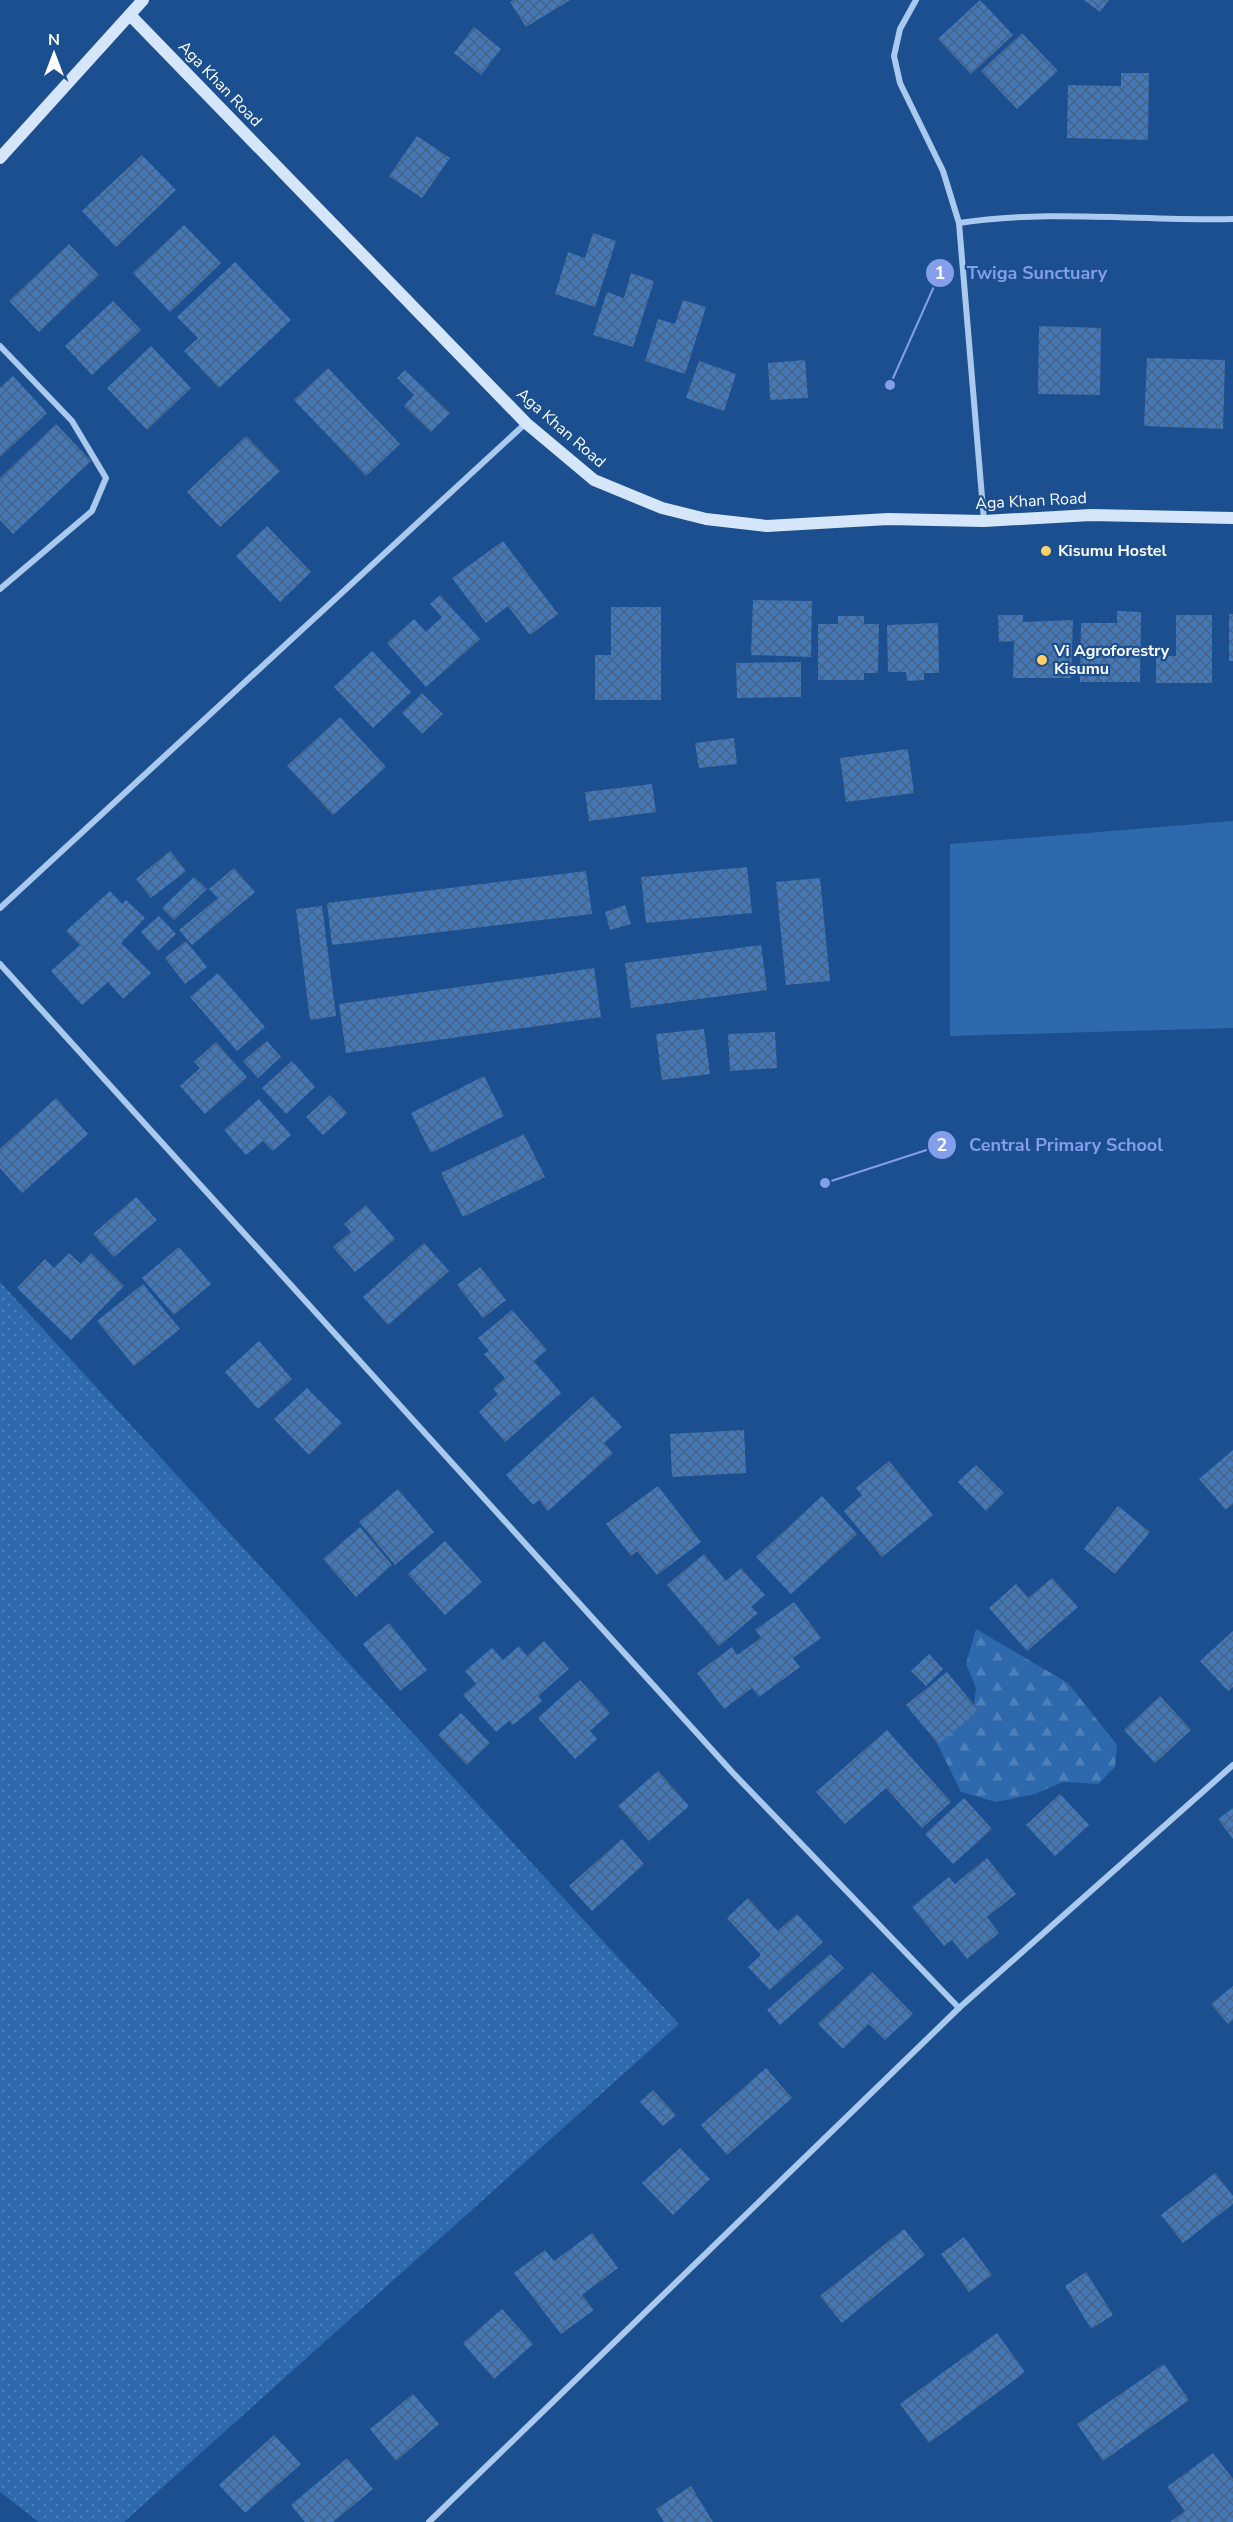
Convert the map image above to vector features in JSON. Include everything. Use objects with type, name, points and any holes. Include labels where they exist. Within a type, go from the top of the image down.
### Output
[{"type":"street","points":[[1,155],[143,0]]},
{"type":"street","points":[[916,0],[900,29],[894,56],[900,83],[943,171],[960,223],[984,521]]},
{"type":"street","name":"Aga Khan Road","points":[[130,15],[526,423],[594,480],[662,508],[706,519],[767,526],[888,519],[984,521],[1091,514],[1233,518]]},
{"type":"street","points":[[960,223],[1020,216],[1233,219]]},
{"type":"street","points":[[0,346],[72,421],[106,478],[92,511],[0,589]]},
{"type":"street","points":[[0,908],[526,423]]},
{"type":"street","points":[[0,964],[733,1773],[959,2008]]},
{"type":"street","points":[[429,2522],[959,2008],[1233,1765]]},
{"type":"green space","points":[[1233,821],[1233,1028],[950,1036],[950,844]]},
{"type":"green space","points":[[0,1282],[679,2024],[124,2522],[39,2522],[0,2492]]},
{"type":"green space","points":[[976,1629],[1068,1683],[1117,1745],[1115,1767],[1098,1784],[1063,1782],[1035,1794],[996,1802],[961,1792],[934,1737],[973,1713],[976,1688],[966,1664]]},
{"type":"building","points":[[514,0],[570,0],[526,27],[510,2]]},
{"type":"building","points":[[980,0],[1013,35],[971,74],[938,39]]},
{"type":"building","points":[[1084,0],[1109,0],[1100,12]]},
{"type":"building","points":[[474,27],[501,49],[481,75],[454,53]]},
{"type":"building","points":[[1022,33],[1058,71],[1017,109],[981,71]]},
{"type":"building","points":[[1121,73],[1149,73],[1148,140],[1067,138],[1068,85],[1121,86]]},
{"type":"building","points":[[417,136],[450,158],[422,198],[389,176]]},
{"type":"building","points":[[142,155],[176,190],[116,247],[82,211]]},
{"type":"building","points":[[184,225],[221,263],[170,312],[133,273]]},
{"type":"building","points":[[593,233],[616,241],[595,307],[555,294],[568,252],[585,258]]},
{"type":"building","points":[[69,244],[99,275],[39,332],[9,301]]},
{"type":"building","points":[[235,262],[291,320],[219,388],[184,351],[198,338],[177,317]]},
{"type":"building","points":[[631,273],[654,281],[633,347],[593,335],[607,292],[624,298]]},
{"type":"building","points":[[683,300],[706,307],[685,374],[645,361],[658,319],[675,324]]},
{"type":"building","points":[[113,301],[141,330],[92,375],[65,346]]},
{"type":"building","points":[[1039,326],[1101,328],[1100,395],[1038,394]]},
{"type":"building","points":[[151,346],[191,388],[147,430],[107,388]]},
{"type":"building","points":[[1147,358],[1225,360],[1223,429],[1144,426]]},
{"type":"building","points":[[805,360],[808,398],[770,400],[768,363]]},
{"type":"building","points":[[699,361],[736,374],[724,411],[686,398]]},
{"type":"building","points":[[328,368],[400,444],[366,476],[294,400]]},
{"type":"building","points":[[405,370],[450,413],[431,432],[404,406],[414,395],[397,378]]},
{"type":"building","points":[[13,376],[47,413],[0,457],[0,388]]},
{"type":"building","points":[[56,424],[91,461],[13,534],[0,520],[0,478]]},
{"type":"building","points":[[246,436],[280,471],[220,527],[187,492]]},
{"type":"building","points":[[267,526],[311,572],[280,602],[236,556]]},
{"type":"building","points":[[503,541],[558,614],[530,635],[508,606],[486,623],[452,578]]},
{"type":"building","points":[[440,595],[480,639],[426,687],[387,643],[414,619],[426,632],[442,617],[430,604]]},
{"type":"building","points":[[753,600],[812,601],[811,657],[751,655]]},
{"type":"building","points":[[611,607],[661,607],[661,700],[595,700],[595,655],[611,655]]},
{"type":"building","points":[[1117,611],[1141,612],[1140,682],[1080,682],[1081,623],[1117,623]]},
{"type":"building","points":[[1229,614],[1233,614],[1233,661],[1229,661]]},
{"type":"building","name":"Vi Agroforestry Kisumu","points":[[998,615],[1023,615],[1023,622],[1073,620],[1071,678],[1013,678],[1014,641],[999,642]]},
{"type":"building","points":[[1176,615],[1212,615],[1212,683],[1156,683],[1156,656],[1176,656]]},
{"type":"building","points":[[838,616],[864,616],[864,624],[879,624],[878,673],[864,673],[864,680],[818,680],[818,624],[838,624]]},
{"type":"building","points":[[938,623],[939,673],[924,673],[924,680],[907,681],[906,672],[888,672],[887,625]]},
{"type":"building","points":[[372,651],[411,692],[373,728],[334,687]]},
{"type":"building","points":[[801,662],[801,697],[737,698],[736,663]]},
{"type":"building","points":[[422,693],[443,714],[422,734],[402,713]]},
{"type":"building","points":[[340,717],[386,767],[333,815],[287,766]]},
{"type":"building","points":[[734,738],[737,764],[699,768],[695,743]]},
{"type":"building","points":[[908,749],[914,793],[846,802],[840,758]]},
{"type":"building","points":[[652,784],[656,812],[589,821],[585,792]]},
{"type":"building","points":[[170,851],[186,871],[151,898],[136,879]]},
{"type":"building","points":[[747,867],[752,913],[646,923],[641,877]]},
{"type":"building","points":[[234,868],[255,892],[192,945],[179,930],[218,898],[209,889]]},
{"type":"building","points":[[586,871],[592,914],[332,945],[327,903]]},
{"type":"building","points":[[194,877],[207,889],[174,920],[162,908]]},
{"type":"building","points":[[820,878],[830,981],[786,985],[776,882]]},
{"type":"building","points":[[110,891],[122,904],[126,900],[145,918],[121,943],[151,973],[123,999],[108,982],[82,1005],[51,971],[80,945],[66,931]]},
{"type":"building","points":[[625,905],[631,924],[610,930],[605,912]]},
{"type":"building","points":[[322,906],[336,1016],[310,1020],[296,909]]},
{"type":"building","points":[[159,916],[176,934],[158,951],[141,932]]},
{"type":"building","points":[[186,941],[207,967],[185,984],[165,958]]},
{"type":"building","points":[[761,945],[767,990],[631,1008],[625,963]]},
{"type":"building","points":[[594,968],[601,1017],[346,1053],[339,1004]]},
{"type":"building","points":[[218,973],[265,1027],[237,1051],[190,997]]},
{"type":"building","points":[[704,1029],[710,1074],[662,1080],[656,1034]]},
{"type":"building","points":[[775,1032],[777,1068],[730,1071],[728,1034]]},
{"type":"building","points":[[267,1041],[281,1057],[258,1078],[243,1061]]},
{"type":"building","points":[[216,1042],[247,1077],[205,1114],[180,1086],[200,1068],[194,1062]]},
{"type":"building","points":[[292,1061],[315,1087],[286,1114],[262,1088]]},
{"type":"building","points":[[484,1076],[504,1116],[431,1153],[411,1113]]},
{"type":"building","points":[[330,1095],[347,1113],[323,1135],[306,1117]]},
{"type":"building","points":[[56,1098],[88,1134],[22,1193],[0,1168],[0,1149]]},
{"type":"building","points":[[259,1099],[291,1135],[273,1151],[263,1141],[246,1155],[224,1130]]},
{"type":"building","points":[[524,1134],[545,1177],[463,1217],[441,1173]]},
{"type":"building","points":[[136,1197],[157,1220],[114,1257],[93,1234]]},
{"type":"building","points":[[366,1205],[395,1239],[355,1272],[333,1247],[351,1232],[344,1224]]},
{"type":"building","points":[[424,1243],[449,1271],[388,1325],[363,1297]]},
{"type":"building","points":[[179,1247],[211,1284],[174,1315],[142,1278]]},
{"type":"building","points":[[69,1253],[81,1264],[91,1253],[124,1286],[71,1340],[17,1288],[45,1259],[54,1268]]},
{"type":"building","points":[[480,1267],[506,1300],[483,1318],[457,1285]]},
{"type":"building","points":[[143,1284],[180,1329],[134,1366],[97,1321]]},
{"type":"building","points":[[512,1310],[547,1350],[534,1361],[561,1393],[505,1442],[479,1412],[498,1394],[493,1389],[505,1378],[484,1354],[489,1351],[478,1338]]},
{"type":"building","points":[[259,1341],[292,1379],[258,1409],[225,1372]]},
{"type":"building","points":[[307,1388],[342,1423],[309,1455],[274,1419]]},
{"type":"building","points":[[593,1396],[622,1427],[604,1443],[613,1453],[548,1511],[539,1500],[533,1505],[506,1475]]},
{"type":"building","points":[[744,1430],[746,1473],[672,1477],[670,1434]]},
{"type":"building","points":[[1233,1450],[1233,1504],[1226,1510],[1199,1479]]},
{"type":"building","points":[[889,1461],[933,1515],[882,1557],[844,1511],[862,1495],[856,1488]]},
{"type":"building","points":[[976,1465],[1004,1493],[986,1511],[958,1482]]},
{"type":"building","points":[[658,1486],[701,1542],[657,1575],[637,1551],[631,1556],[606,1524]]},
{"type":"building","points":[[398,1489],[434,1532],[395,1565],[359,1522]]},
{"type":"building","points":[[822,1496],[857,1534],[791,1594],[756,1557]]},
{"type":"building","points":[[1118,1506],[1150,1532],[1115,1574],[1084,1549]]},
{"type":"building","points":[[360,1527],[392,1565],[356,1597],[323,1559]]},
{"type":"building","points":[[445,1541],[482,1582],[445,1615],[408,1574]]},
{"type":"building","points":[[704,1554],[726,1581],[741,1568],[765,1595],[751,1607],[758,1613],[719,1646],[667,1585]]},
{"type":"building","points":[[1052,1578],[1078,1607],[1027,1651],[989,1608],[1016,1584],[1028,1598]]},
{"type":"building","points":[[794,1602],[821,1638],[793,1658],[800,1667],[759,1697],[752,1688],[724,1709],[697,1673],[732,1647],[737,1655],[761,1638],[755,1630]]},
{"type":"building","points":[[389,1623],[427,1670],[400,1691],[363,1644]]},
{"type":"building","points":[[1233,1631],[1233,1687],[1228,1691],[1200,1661]]},
{"type":"building","points":[[544,1641],[569,1669],[538,1696],[542,1701],[513,1725],[509,1721],[496,1732],[463,1695],[476,1684],[465,1671],[492,1648],[503,1660],[519,1646],[527,1656]]},
{"type":"building","points":[[929,1654],[943,1669],[926,1686],[911,1671]]},
{"type":"building","points":[[947,1672],[979,1711],[938,1744],[906,1705]]},
{"type":"building","points":[[580,1680],[610,1713],[590,1731],[597,1739],[575,1759],[538,1718]]},
{"type":"building","points":[[1160,1696],[1191,1730],[1155,1763],[1124,1730]]},
{"type":"building","points":[[461,1713],[490,1743],[467,1765],[438,1735]]},
{"type":"building","points":[[887,1730],[951,1802],[922,1828],[886,1788],[845,1824],[816,1792]]},
{"type":"building","points":[[658,1771],[689,1806],[649,1841],[618,1806]]},
{"type":"building","points":[[1060,1794],[1089,1825],[1055,1856],[1026,1825]]},
{"type":"building","points":[[964,1798],[992,1829],[953,1864],[925,1834]]},
{"type":"building","points":[[1233,1808],[1233,1839],[1218,1819]]},
{"type":"building","points":[[622,1839],[644,1864],[592,1911],[569,1886]]},
{"type":"building","points":[[987,1858],[1016,1894],[987,1917],[999,1933],[967,1959],[952,1940],[944,1946],[912,1907],[949,1877],[955,1884]]},
{"type":"building","points":[[748,1898],[778,1931],[797,1914],[823,1942],[770,1990],[748,1967],[761,1955],[727,1918]]},
{"type":"building","points":[[830,1954],[844,1968],[780,2025],[767,2010]]},
{"type":"building","points":[[872,1972],[913,2014],[885,2040],[869,2024],[843,2049],[818,2024]]},
{"type":"building","points":[[1233,1986],[1233,2020],[1228,2024],[1211,2004]]},
{"type":"building","points":[[766,2068],[792,2098],[727,2155],[701,2125]]},
{"type":"building","points":[[653,2090],[676,2115],[663,2126],[640,2102]]},
{"type":"building","points":[[680,2148],[710,2179],[673,2215],[642,2183]]},
{"type":"building","points":[[1215,2173],[1233,2196],[1233,2204],[1183,2243],[1161,2215]]},
{"type":"building","points":[[904,2229],[925,2255],[842,2323],[820,2296]]},
{"type":"building","points":[[592,2233],[618,2268],[582,2295],[594,2310],[561,2334],[514,2273],[545,2250],[554,2261]]},
{"type":"building","points":[[964,2237],[992,2275],[969,2292],[941,2254]]},
{"type":"building","points":[[1086,2272],[1113,2315],[1091,2329],[1065,2286]]},
{"type":"building","points":[[502,2309],[533,2344],[494,2379],[463,2343]]},
{"type":"building","points":[[997,2333],[1025,2372],[929,2443],[900,2404]]},
{"type":"building","points":[[1164,2364],[1189,2400],[1103,2461],[1077,2424]]},
{"type":"building","points":[[413,2394],[439,2424],[396,2461],[370,2429]]},
{"type":"building","points":[[274,2435],[301,2464],[245,2513],[219,2485]]},
{"type":"building","points":[[1213,2453],[1233,2479],[1233,2522],[1170,2522],[1185,2511],[1167,2487]]},
{"type":"building","points":[[347,2458],[373,2489],[333,2522],[305,2522],[291,2505]]},
{"type":"building","points":[[691,2486],[713,2522],[664,2522],[656,2509]]},
{"type":"place","name":"Twiga Sunctuary","points":[[890,385]]},
{"type":"place","name":"Kisumu Hostel","points":[[1046,551]]},
{"type":"place","name":"Vi Agroforestry Kisumu","points":[[1042,660]]},
{"type":"place","name":"Central Primary School","points":[[825,1183]]}]
